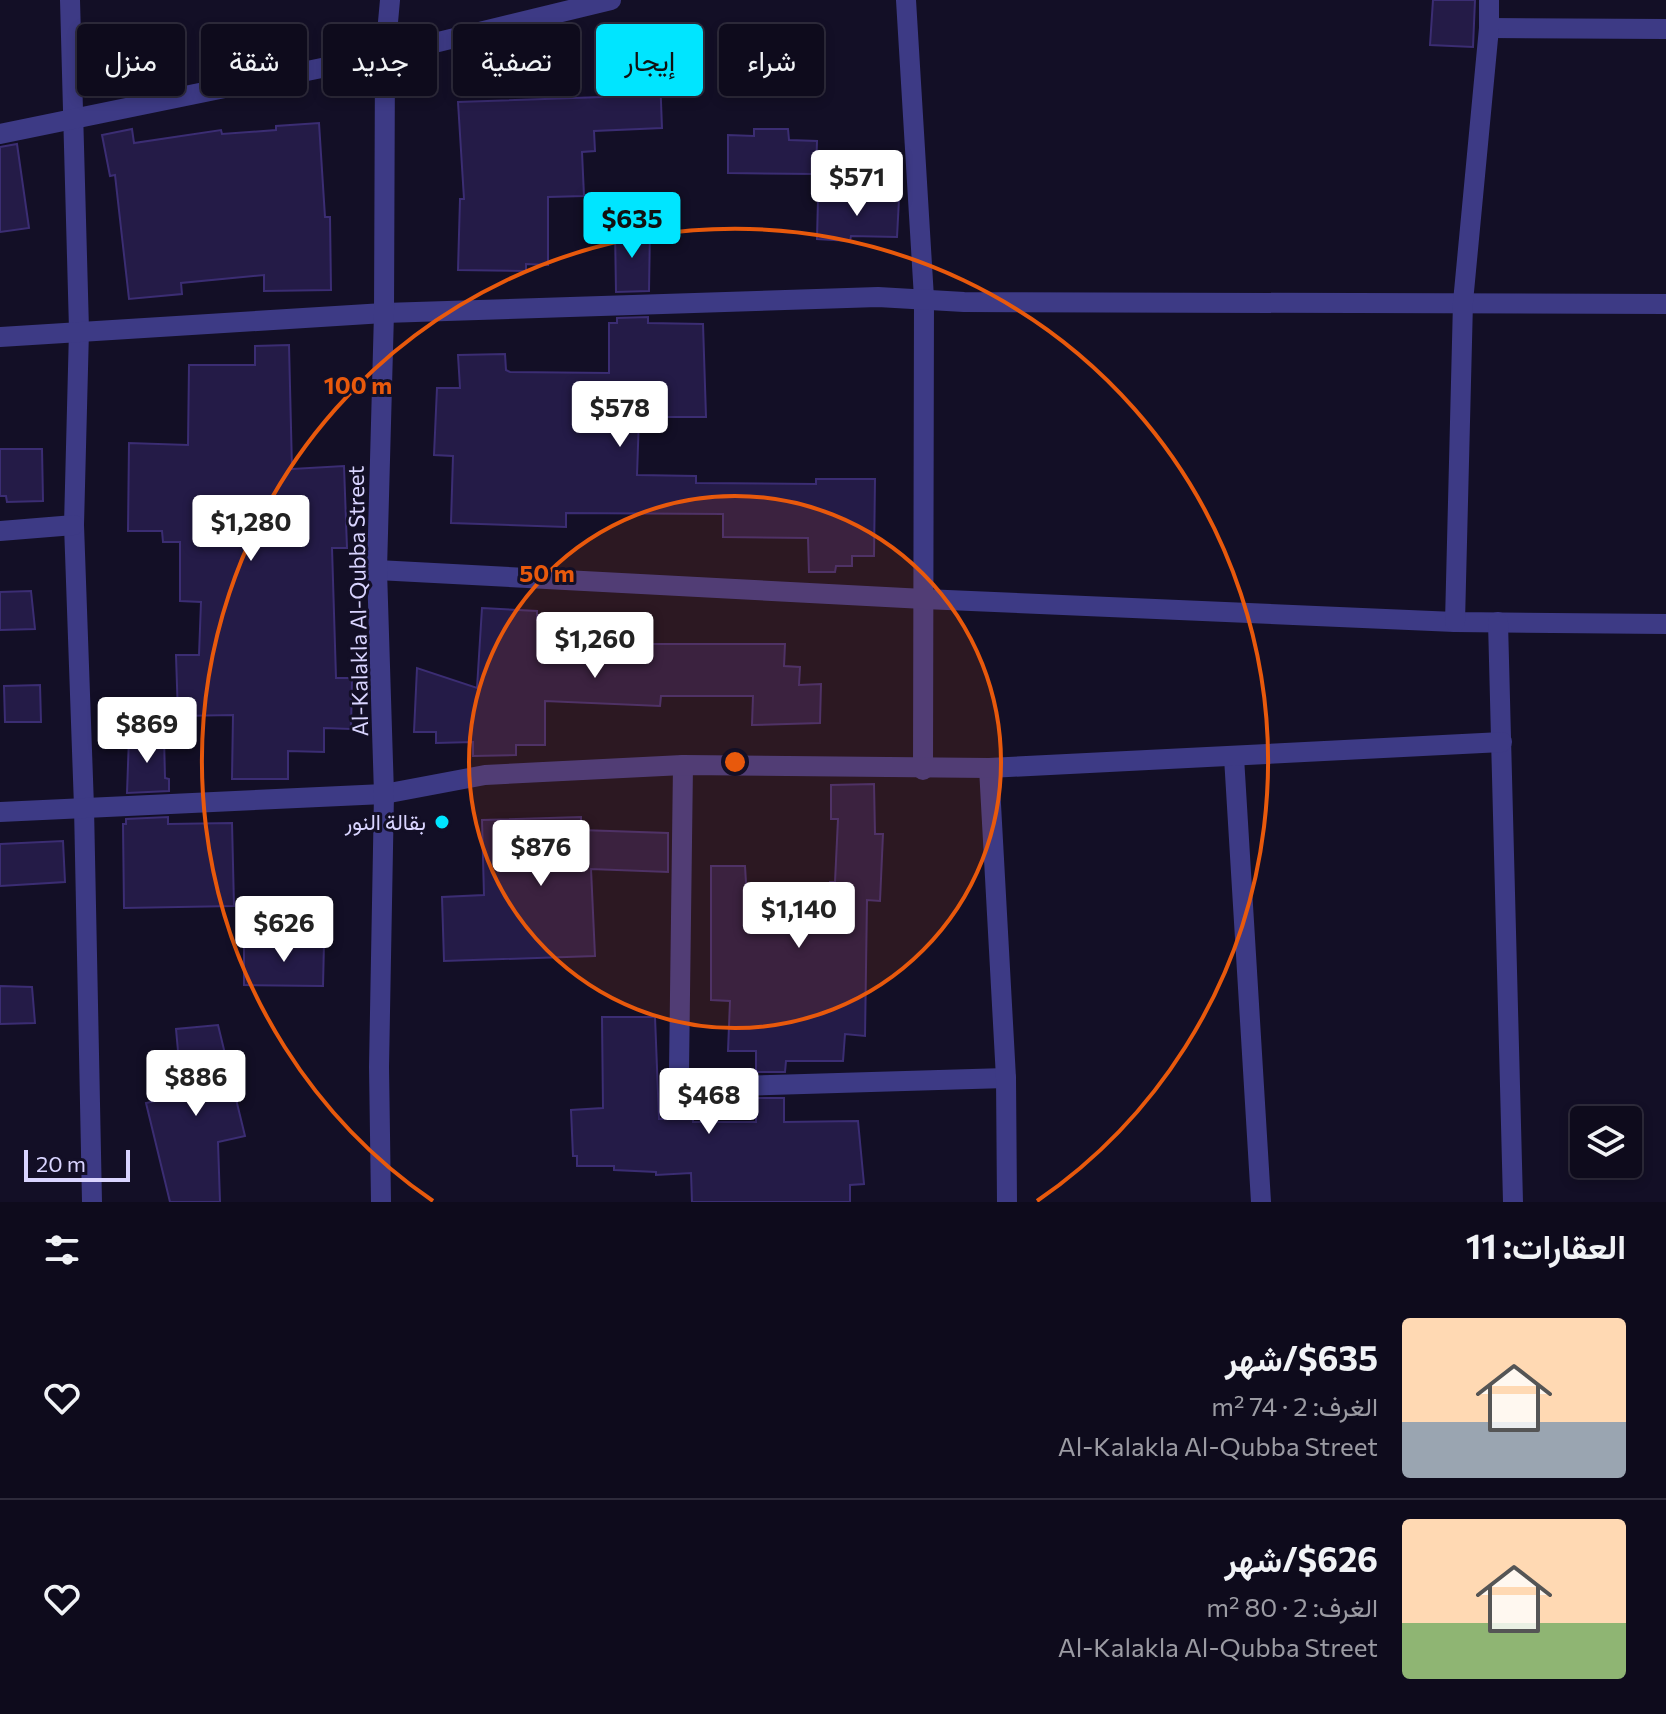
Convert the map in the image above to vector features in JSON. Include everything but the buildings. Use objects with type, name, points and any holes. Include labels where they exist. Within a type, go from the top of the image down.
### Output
[{"type":"street","points":[[70,0],[79,330],[74,525],[84,807],[92,1202]]},
{"type":"street","name":"Al-Kalakla Al-Qubba Street","points":[[388,24],[390,0]]},
{"type":"street","points":[[437,42],[611,0]]},
{"type":"street","points":[[906,0],[924,298],[923,770]]},
{"type":"street","points":[[1455,622],[1463,302],[1489,28],[1489,0]]},
{"type":"street","points":[[1489,28],[1666,29]]},
{"type":"street","points":[[0,134],[323,68]]},
{"type":"street","name":"Al-Kalakla Al-Qubba Street","points":[[381,1202],[379,1067],[384,794],[377,570],[384,313],[385,96]]},
{"type":"street","points":[[0,337],[384,313],[862,297],[964,302],[1666,304]]},
{"type":"street","points":[[0,531],[74,525]]},
{"type":"street","points":[[377,570],[924,599],[1455,622],[1666,624]]},
{"type":"street","points":[[1498,622],[1513,1202]]},
{"type":"street","points":[[0,812],[384,794],[485,775],[683,765],[923,770],[1502,742]]},
{"type":"street","points":[[1234,757],[1261,1202]]},
{"type":"street","points":[[683,765],[679,1071],[685,1081],[701,1087],[1006,1078]]},
{"type":"street","points":[[989,768],[1006,1078],[1007,1202]]},
{"type":"place","name":"بقالة النور","points":[[442,822]]}]
